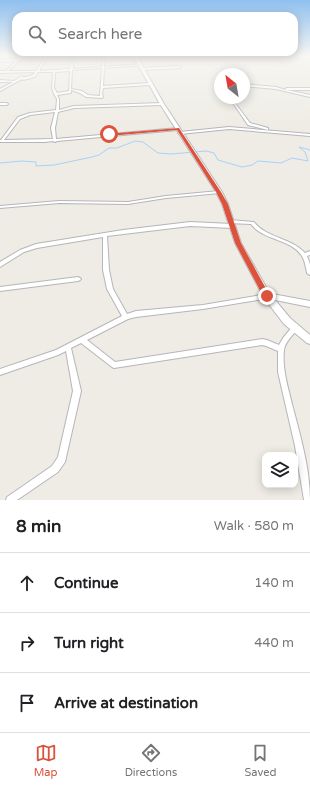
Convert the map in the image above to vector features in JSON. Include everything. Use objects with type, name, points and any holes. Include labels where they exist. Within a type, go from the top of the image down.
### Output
[{"type":"main road","points":[[148,79],[179,131],[219,192],[225,204],[238,243],[267,296],[279,313],[310,340]]},
{"type":"street","points":[[0,81],[22,79]]},
{"type":"street","points":[[53,79],[55,94],[58,99],[53,128],[55,141]]},
{"type":"street","points":[[55,94],[70,92],[71,79]]},
{"type":"street","points":[[70,89],[81,92],[87,96],[102,97],[101,94],[103,79]]},
{"type":"street","points":[[0,90],[15,81]]},
{"type":"street","points":[[103,87],[150,84]]},
{"type":"street","points":[[250,86],[310,89]]},
{"type":"street","points":[[276,88],[310,96]]},
{"type":"street","points":[[0,104],[7,104]]},
{"type":"street","points":[[1,141],[22,116],[74,107],[162,104]]},
{"type":"street","points":[[235,104],[249,124],[282,132]]},
{"type":"street","points":[[1,141],[55,141],[109,134],[229,128],[310,135]]},
{"type":"street","points":[[0,207],[59,202],[128,203],[166,196],[219,192]]},
{"type":"street","points":[[0,265],[28,248],[105,235],[190,224],[252,223],[254,228],[292,245],[304,254],[310,273]]},
{"type":"street","points":[[105,235],[106,270],[110,289],[126,317]]},
{"type":"street","points":[[304,254],[310,253]]},
{"type":"street","points":[[0,289],[78,279]]},
{"type":"street","points":[[0,372],[68,347],[126,317],[136,314],[229,303],[267,296],[310,304]]},
{"type":"street","points":[[296,328],[285,340],[281,349],[281,372],[299,446],[308,500]]},
{"type":"street","points":[[82,340],[114,365],[262,342],[281,349]]},
{"type":"street","points":[[10,500],[55,469],[62,459],[76,391],[68,347]]},
{"type":"waterway","points":[[0,163],[22,161],[36,162],[36,166],[54,165],[99,155],[109,148],[117,148],[135,141],[143,142],[158,153],[171,154],[206,151],[214,153],[218,160],[242,167],[252,165],[258,161],[281,163],[292,158],[308,161],[305,152],[299,147],[310,150]]},
{"type":"route","points":[[109,134],[128,134],[178,129],[219,192],[225,204],[238,243],[267,296]]}]
